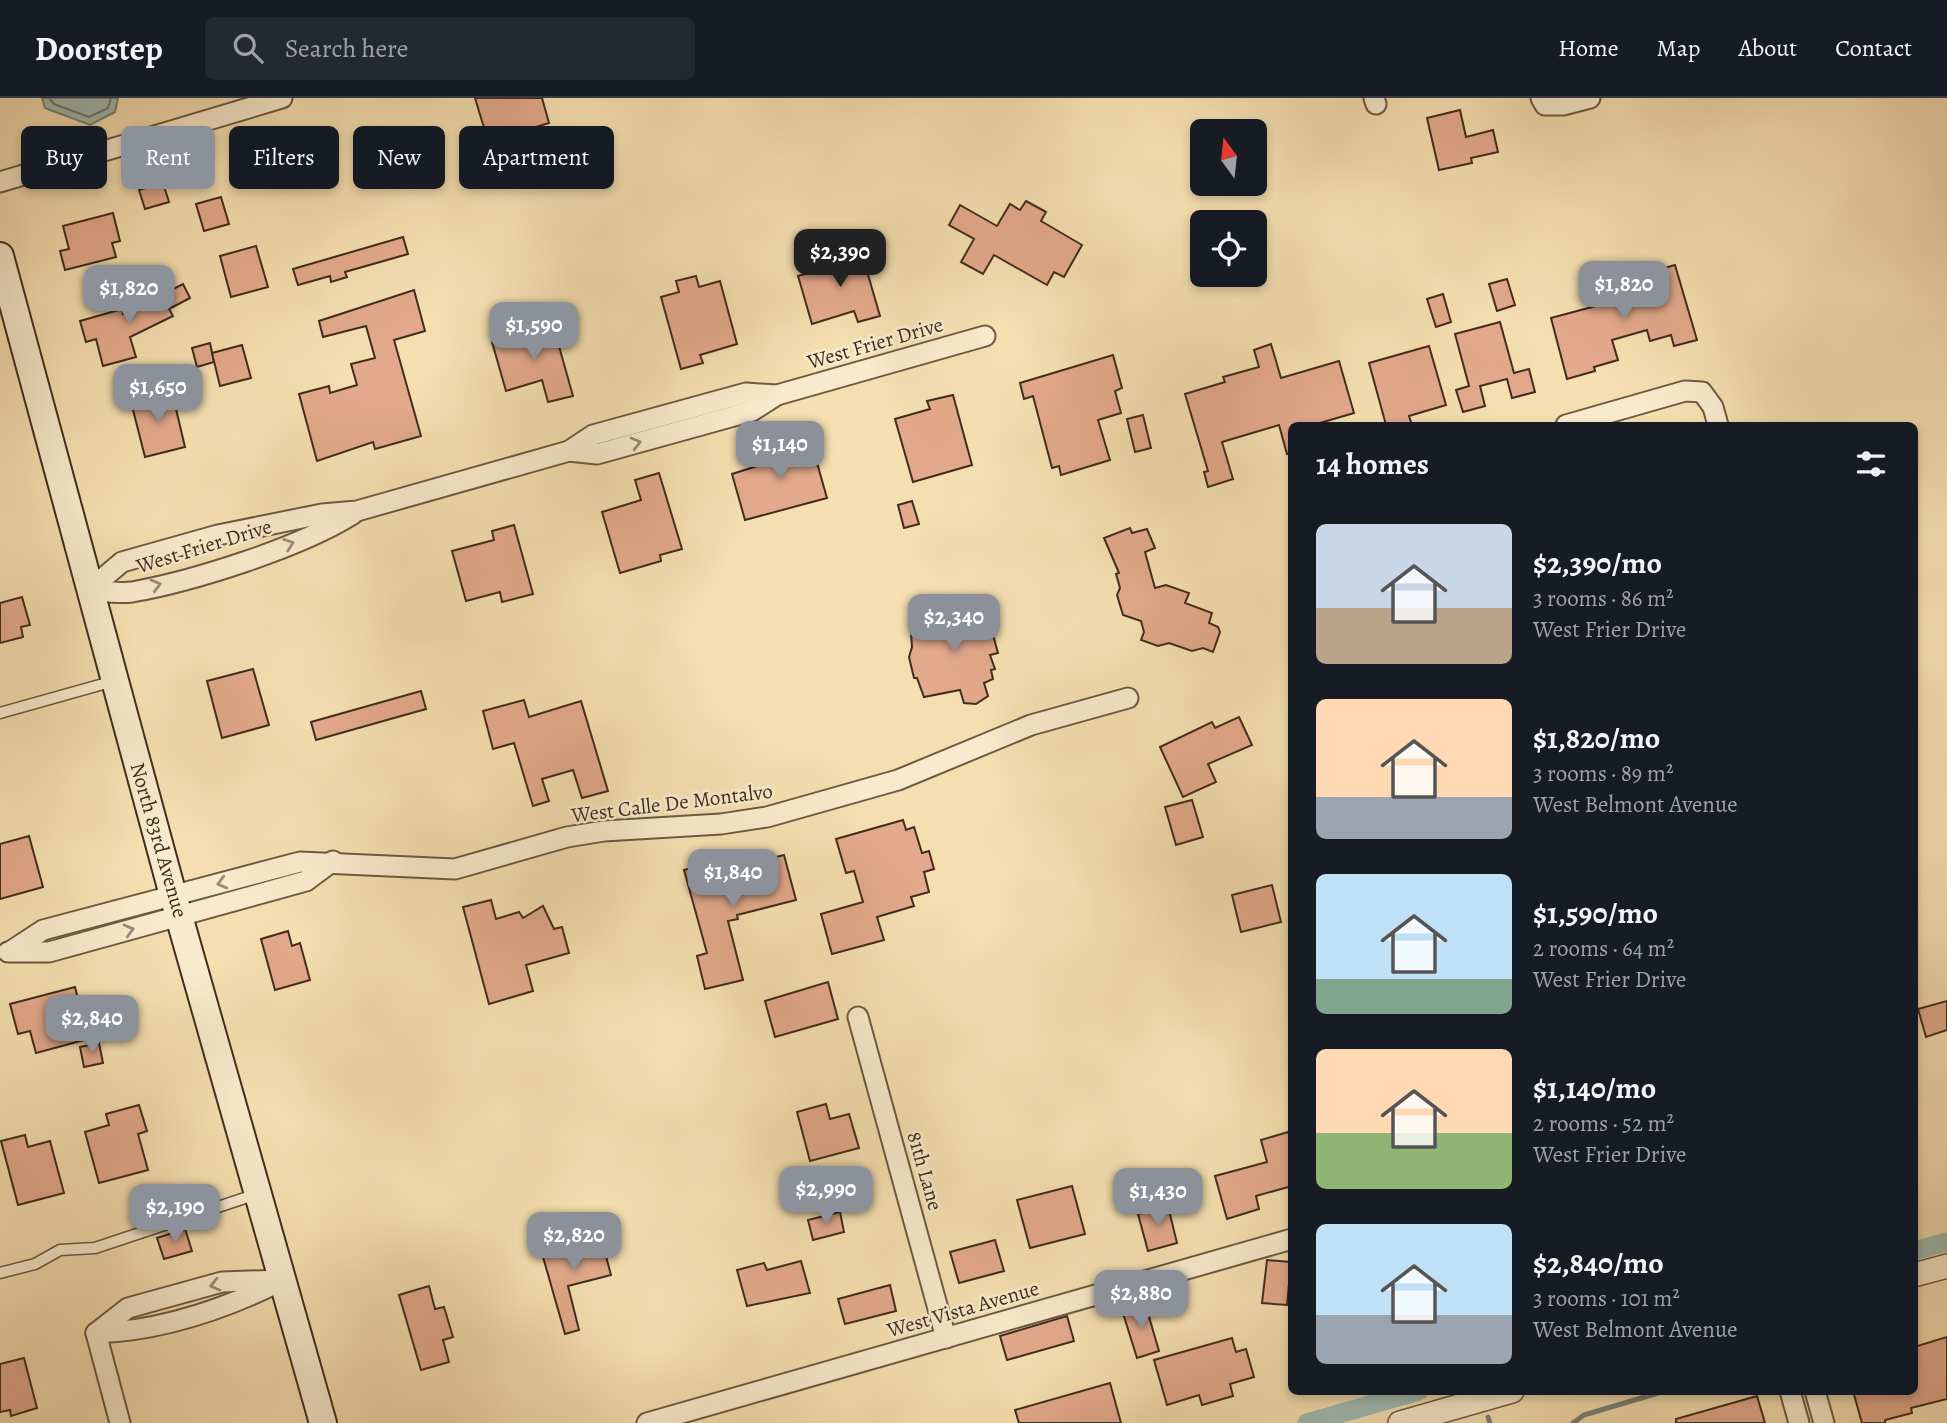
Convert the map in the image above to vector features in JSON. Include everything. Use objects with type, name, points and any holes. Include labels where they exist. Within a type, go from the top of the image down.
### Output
[{"type":"main road","name":"North 83rd Avenue","points":[[0,256],[176,906],[323,1423]]},
{"type":"street","points":[[0,182],[282,98]]},
{"type":"street","points":[[1543,102],[1563,105],[1590,98]]},
{"type":"street","name":"West Frier Drive","points":[[89,590],[122,562],[183,545],[322,514],[357,511],[569,451],[593,435],[746,393],[777,395],[985,336]]},
{"type":"street","points":[[1576,422],[1685,391],[1702,392],[1713,407],[1717,422]]},
{"type":"street","name":"West Frier Drive","points":[[89,590],[129,593],[192,576],[329,529],[357,511]]},
{"type":"street","points":[[183,545],[192,576]]},
{"type":"street","name":"West Calle De Montalvo","points":[[176,906],[270,869],[300,862],[333,861],[455,869],[567,837],[604,831],[721,824],[767,817],[898,780],[1031,724],[1128,698]]},
{"type":"street","points":[[6,953],[43,930],[72,922],[276,889],[306,881],[333,861]]},
{"type":"street","points":[[270,869],[276,889]]},
{"type":"street","points":[[6,953],[49,952],[79,944],[176,906]]},
{"type":"street","points":[[72,922],[79,944]]},
{"type":"street","name":"81th Lane","points":[[858,1017],[946,1338]]},
{"type":"street","name":"West Vista Avenue","points":[[647,1423],[1288,1240]]},
{"type":"street","points":[[1918,1274],[1947,1266]]},
{"type":"street","points":[[96,1333],[128,1308],[222,1282],[282,1280]]},
{"type":"street","points":[[96,1333],[135,1332],[229,1306],[282,1280]]},
{"type":"street","points":[[148,1303],[155,1326]]},
{"type":"street","points":[[96,1333],[120,1423]]},
{"type":"street","points":[[1400,1423],[1498,1395]]},
{"type":"street","points":[[1791,1395],[1799,1423]]},
{"type":"street","points":[[1815,1395],[1825,1423]]},
{"type":"lane","points":[[0,713],[114,681]]},
{"type":"lane","points":[[0,1273],[35,1264],[60,1250],[95,1248],[258,1194]]},
{"type":"water","points":[[42,98],[118,98],[115,112],[90,125],[45,108]]},
{"type":"building","points":[[475,98],[542,98],[549,123],[539,126],[483,126]]},
{"type":"building","points":[[1460,110],[1466,137],[1493,130],[1498,152],[1471,158],[1472,163],[1439,170],[1427,118]]},
{"type":"building","points":[[165,189],[169,202],[145,209],[139,190]]},
{"type":"building","points":[[221,197],[229,224],[204,231],[196,204]]},
{"type":"building","points":[[1026,201],[1046,212],[1041,221],[1082,245],[1064,277],[1054,272],[1047,285],[994,255],[983,274],[961,262],[974,239],[949,225],[960,205],[997,226],[1010,204],[1020,210]]},
{"type":"building","points":[[113,213],[120,241],[112,243],[116,257],[65,270],[60,251],[69,249],[63,226]]},
{"type":"building","points":[[403,237],[408,254],[345,272],[347,277],[331,282],[330,276],[298,285],[293,269]]},
{"type":"building","points":[[256,246],[268,287],[231,297],[220,256]]},
{"type":"building","points":[[860,247],[880,316],[858,322],[854,311],[812,324],[798,276],[832,266],[829,256]]},
{"type":"building","points":[[1675,265],[1697,340],[1674,346],[1671,335],[1650,341],[1647,330],[1612,340],[1618,360],[1594,367],[1595,371],[1567,379],[1551,318],[1618,300],[1613,283]]},
{"type":"building","points":[[696,276],[699,287],[720,281],[737,344],[700,355],[703,363],[681,369],[661,297],[679,292],[676,281]]},
{"type":"building","points":[[1507,279],[1515,305],[1497,311],[1489,284]]},
{"type":"building","points":[[183,284],[190,298],[169,309],[173,316],[130,337],[136,357],[103,366],[96,339],[86,342],[80,321],[122,309],[123,314]]},
{"type":"building","points":[[414,290],[425,331],[394,340],[421,436],[375,449],[373,442],[317,461],[299,394],[329,386],[330,393],[357,385],[351,364],[375,358],[366,326],[323,337],[319,321]]},
{"type":"building","points":[[1443,294],[1451,322],[1436,327],[1427,299]]},
{"type":"building","points":[[1500,322],[1514,373],[1529,369],[1535,392],[1512,398],[1507,379],[1480,386],[1485,406],[1463,412],[1456,390],[1469,386],[1455,334]]},
{"type":"building","points":[[553,325],[573,396],[548,402],[542,380],[506,391],[492,342]]},
{"type":"building","points":[[210,343],[214,362],[197,367],[192,348]]},
{"type":"building","points":[[1271,344],[1281,378],[1339,361],[1354,413],[1323,422],[1288,422],[1288,454],[1279,425],[1222,442],[1233,479],[1208,487],[1204,472],[1208,471],[1185,394],[1225,382],[1223,377],[1259,367],[1254,350]]},
{"type":"building","points":[[242,345],[251,378],[220,386],[212,353]]},
{"type":"building","points":[[1429,346],[1446,405],[1409,416],[1411,422],[1385,422],[1369,363]]},
{"type":"building","points":[[1113,355],[1122,388],[1115,391],[1121,413],[1098,420],[1110,460],[1061,475],[1059,466],[1052,468],[1033,396],[1024,399],[1020,383]]},
{"type":"building","points":[[172,392],[185,447],[145,457],[131,402]]},
{"type":"building","points":[[953,395],[972,465],[913,482],[895,419],[930,409],[927,401]]},
{"type":"building","points":[[1143,415],[1151,448],[1135,452],[1127,419]]},
{"type":"building","points":[[801,433],[809,465],[817,463],[827,498],[745,520],[732,474],[773,461],[772,457],[781,455],[777,439]]},
{"type":"building","points":[[659,473],[682,549],[660,555],[661,561],[620,573],[602,512],[641,500],[635,480]]},
{"type":"building","points":[[912,501],[919,524],[904,528],[898,505]]},
{"type":"building","points":[[514,525],[533,594],[502,602],[500,592],[466,601],[452,551],[494,540],[492,531]]},
{"type":"building","points":[[1130,528],[1132,533],[1147,529],[1155,548],[1145,552],[1155,588],[1166,585],[1189,593],[1185,603],[1212,613],[1209,623],[1218,627],[1220,632],[1213,652],[1203,648],[1192,651],[1169,643],[1158,646],[1141,640],[1144,632],[1141,621],[1123,615],[1117,595],[1120,588],[1116,574],[1119,573],[1104,538]]},
{"type":"building","points":[[22,597],[30,625],[21,627],[23,637],[0,643],[0,603]]},
{"type":"building","points":[[978,602],[987,625],[990,624],[998,653],[990,655],[995,669],[991,670],[993,679],[984,683],[988,696],[976,704],[964,703],[960,690],[924,697],[917,678],[914,678],[909,657],[912,647],[911,632],[921,630],[920,624],[936,616],[936,612]]},
{"type":"building","points":[[253,669],[269,725],[222,738],[207,681]]},
{"type":"building","points":[[421,691],[426,709],[316,740],[311,722]]},
{"type":"building","points":[[524,700],[529,717],[581,701],[608,791],[582,798],[573,770],[542,779],[549,801],[533,806],[514,743],[493,749],[483,711]]},
{"type":"building","points":[[1239,717],[1252,745],[1208,764],[1216,782],[1183,797],[1160,747],[1212,722],[1215,728]]},
{"type":"building","points":[[1192,800],[1203,837],[1176,845],[1165,807]]},
{"type":"building","points":[[903,820],[906,830],[914,827],[922,853],[929,851],[934,869],[924,872],[929,892],[911,897],[914,906],[877,917],[884,940],[832,954],[821,914],[863,902],[854,871],[846,873],[836,839]]},
{"type":"building","points":[[29,836],[43,887],[0,899],[0,844]]},
{"type":"building","points":[[784,855],[796,900],[737,915],[738,919],[728,921],[743,980],[705,989],[697,956],[707,953],[684,870],[711,863],[712,867],[727,863],[729,869]]},
{"type":"building","points":[[1272,885],[1281,922],[1241,932],[1232,895]]},
{"type":"building","points":[[491,900],[496,919],[519,912],[523,918],[543,906],[554,929],[562,927],[569,953],[526,965],[533,991],[489,1004],[463,907]]},
{"type":"building","points":[[288,931],[292,946],[300,943],[310,980],[275,990],[261,939]]},
{"type":"building","points":[[828,982],[838,1019],[775,1037],[765,1001]]},
{"type":"building","points":[[75,987],[88,1039],[36,1053],[30,1031],[18,1034],[10,1004]]},
{"type":"building","points":[[1947,1001],[1947,1030],[1926,1037],[1918,1009]]},
{"type":"building","points":[[99,1043],[103,1063],[84,1067],[80,1047]]},
{"type":"building","points":[[826,1104],[830,1119],[849,1114],[859,1148],[810,1161],[797,1112]]},
{"type":"building","points":[[139,1105],[147,1131],[138,1134],[148,1170],[99,1183],[85,1132],[109,1125],[106,1114]]},
{"type":"building","points":[[1288,1132],[1288,1187],[1256,1196],[1259,1209],[1227,1219],[1215,1176],[1267,1162],[1261,1140]]},
{"type":"building","points":[[25,1135],[28,1147],[50,1141],[64,1193],[18,1205],[1,1141]]},
{"type":"building","points":[[1072,1186],[1085,1234],[1030,1248],[1017,1200]]},
{"type":"building","points":[[1168,1206],[1177,1243],[1148,1251],[1138,1214]]},
{"type":"building","points":[[840,1212],[844,1232],[813,1240],[808,1220]]},
{"type":"building","points":[[185,1229],[192,1251],[164,1259],[157,1238]]},
{"type":"building","points":[[600,1234],[611,1275],[568,1286],[579,1330],[565,1334],[541,1250]]},
{"type":"building","points":[[995,1240],[1004,1271],[959,1283],[950,1252]]},
{"type":"building","points":[[1267,1260],[1288,1262],[1287,1305],[1262,1303]]},
{"type":"building","points":[[801,1261],[810,1293],[747,1306],[737,1270],[764,1263],[767,1270]]},
{"type":"building","points":[[890,1285],[896,1311],[845,1324],[838,1299]]},
{"type":"building","points":[[429,1286],[435,1309],[444,1307],[453,1337],[443,1340],[449,1362],[421,1370],[399,1295]]},
{"type":"building","points":[[1145,1303],[1159,1351],[1137,1358],[1122,1310]]},
{"type":"building","points":[[1067,1316],[1074,1341],[1007,1360],[1000,1336]]},
{"type":"building","points":[[1947,1337],[1947,1399],[1911,1408],[1912,1413],[1885,1420],[1885,1423],[1862,1423],[1854,1395],[1918,1395],[1918,1346]]},
{"type":"building","points":[[1232,1338],[1236,1352],[1246,1349],[1254,1377],[1230,1384],[1233,1396],[1202,1405],[1199,1395],[1167,1405],[1154,1360]]},
{"type":"building","points":[[24,1358],[37,1408],[11,1416],[10,1410],[0,1412],[0,1364]]},
{"type":"building","points":[[1110,1383],[1121,1423],[1019,1423],[1015,1410]]},
{"type":"building","points":[[1757,1396],[1765,1423],[1676,1423],[1676,1419]]},
{"type":"waterway","points":[[1918,1250],[1947,1242]]},
{"type":"waterway","points":[[1307,1423],[1405,1395]]},
{"type":"waterway","points":[[1573,1423],[1584,1415],[1652,1395]]},
{"type":"waterway","points":[[1488,1417],[1490,1423]]}]
